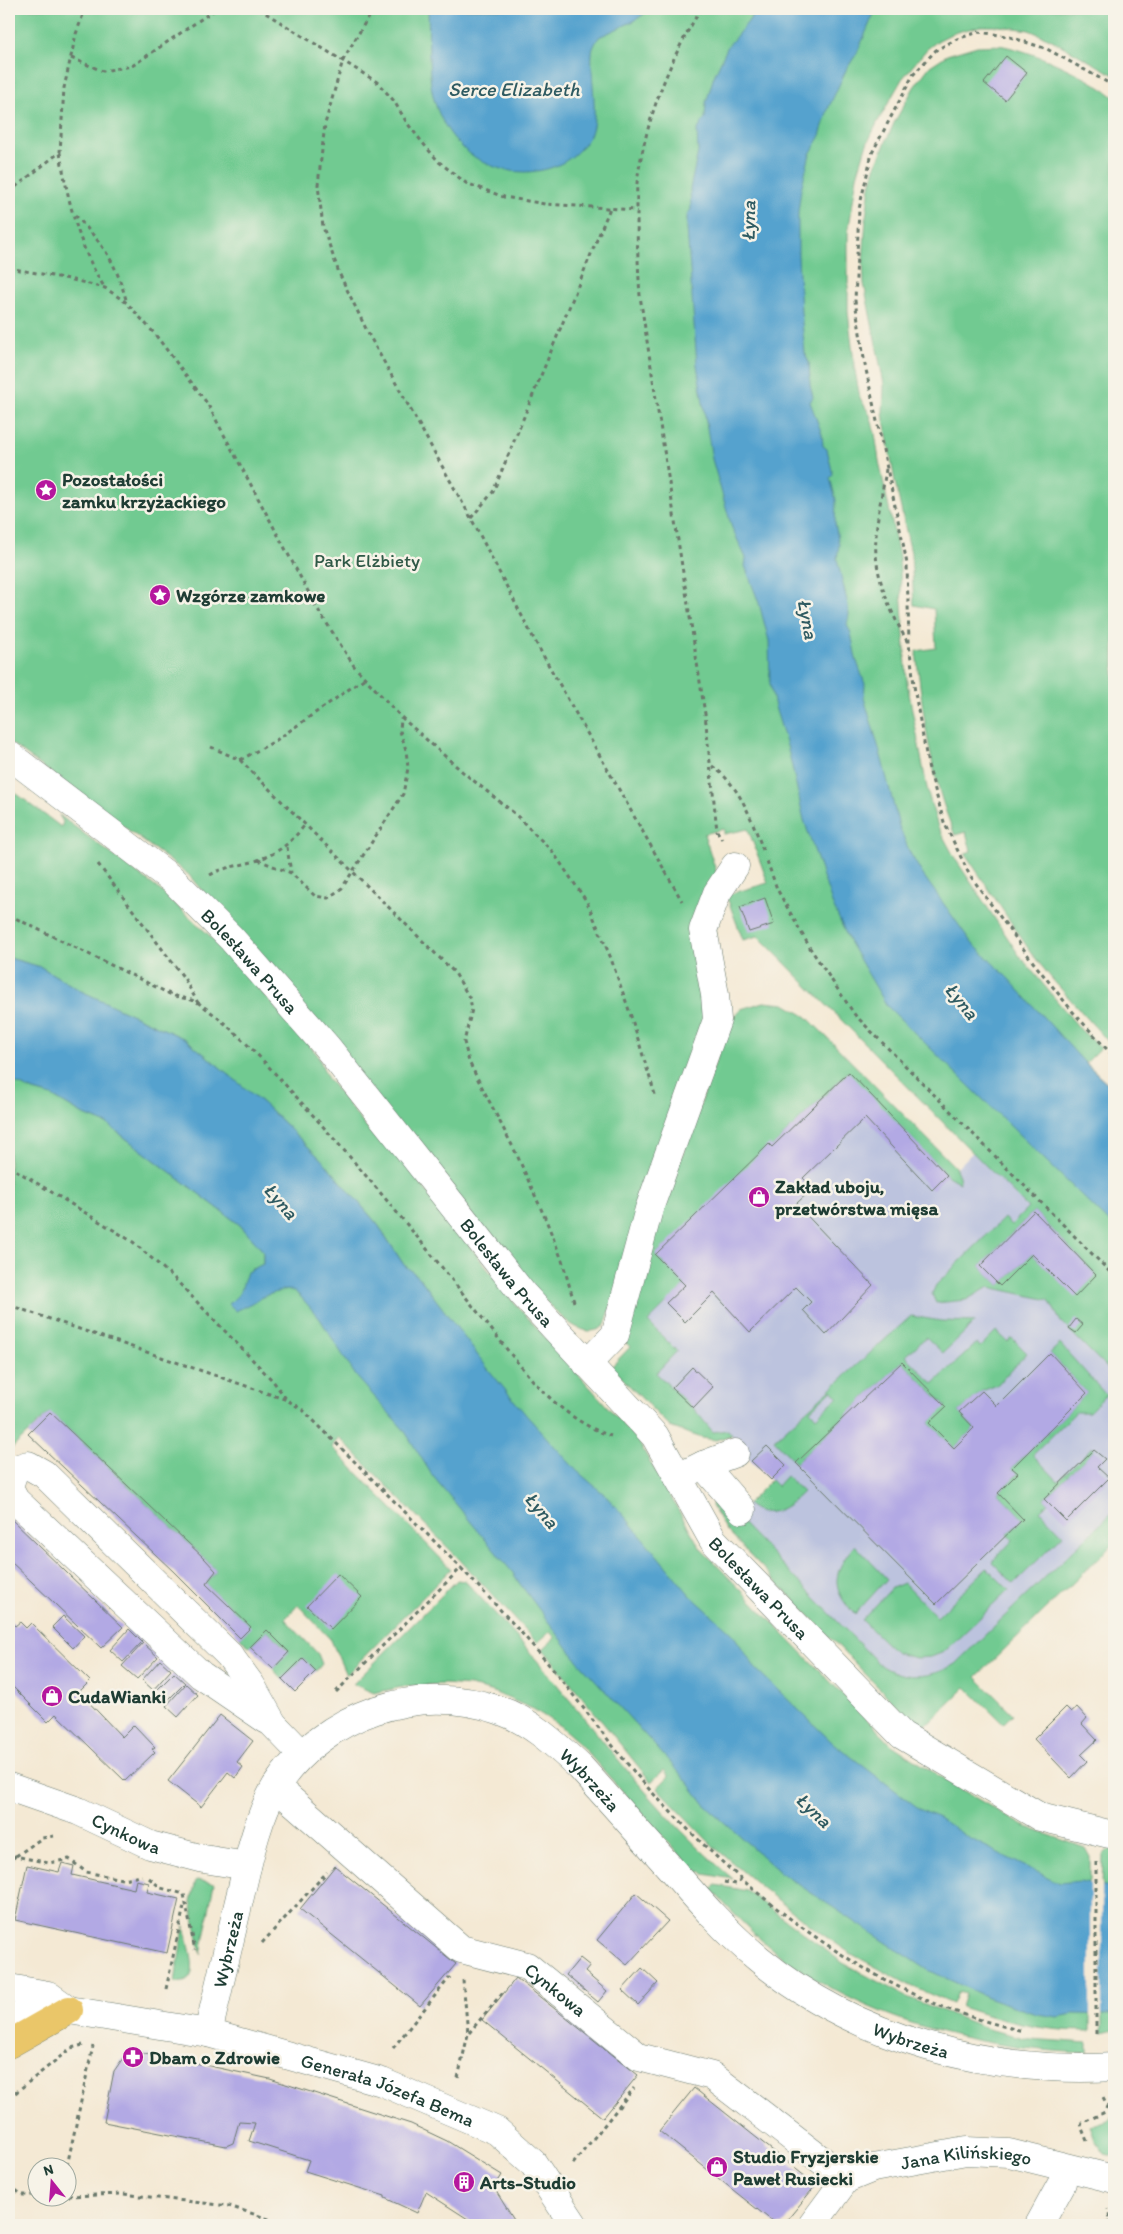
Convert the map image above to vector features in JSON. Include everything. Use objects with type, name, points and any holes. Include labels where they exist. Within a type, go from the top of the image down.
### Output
[{"type":"main road","points":[[9,2044],[69,2010]]},
{"type":"street","name":"Bolesława Prusa","points":[[9,755],[173,880],[231,938],[327,1047],[523,1294],[655,1436],[714,1540],[902,1735],[1040,1817],[1109,1834]]},
{"type":"street","points":[[588,1364],[615,1335],[649,1209],[717,1020],[716,995],[703,930],[716,894],[735,866]]},
{"type":"street","points":[[678,1477],[735,1453]]},
{"type":"street","points":[[273,1724],[251,1685],[229,1655],[44,1474],[28,1465],[15,1469],[9,1487],[14,1500],[201,1675],[273,1724],[302,1754]]},
{"type":"street","points":[[704,1465],[742,1510]]},
{"type":"street","name":"Wybrzeża","points":[[208,2033],[247,1866],[263,1817],[276,1787],[302,1754],[325,1735],[352,1719],[406,1702],[436,1700],[457,1701],[499,1710],[517,1718],[554,1743],[581,1768],[732,1934],[760,1960],[803,1990],[850,2016],[929,2046],[996,2062],[1050,2068],[1114,2067]]},
{"type":"street","name":"Cynkowa","points":[[9,1787],[78,1811],[150,1845],[181,1854],[247,1866]]},
{"type":"street","name":"Cynkowa","points":[[276,1787],[461,1949],[527,1966],[639,2058],[712,2076],[846,2179]]},
{"type":"street","name":"Generała Józefa Bema","points":[[9,1988],[48,1995],[69,2010]]},
{"type":"street","name":"Generała Józefa Bema","points":[[9,2018],[69,2010],[208,2033],[382,2082],[497,2131],[533,2163],[574,2225]]},
{"type":"street","name":"Jana Kilińskiego","points":[[812,2225],[846,2179],[873,2168],[966,2151],[1009,2153],[1114,2179]]},
{"type":"street","points":[[1039,2225],[1062,2183]]},
{"type":"path","points":[[85,9],[64,88],[60,152],[66,187],[80,241],[93,270],[105,288]]},
{"type":"path","points":[[71,58],[103,71],[132,66],[170,38],[216,9]]},
{"type":"path","points":[[259,9],[377,82],[394,101],[407,123],[439,162],[466,183],[504,198],[545,204],[637,210]]},
{"type":"path","points":[[373,9],[343,60],[324,124],[318,186],[323,227],[338,273],[471,518],[535,642],[696,927],[703,930]]},
{"type":"path","points":[[701,9],[682,43],[664,82],[652,118],[637,176],[636,246],[640,296],[711,766],[718,831],[735,866]]},
{"type":"path","points":[[1114,86],[1047,49],[1007,36],[979,32],[957,39],[936,50],[913,75],[872,153],[859,209],[854,301],[865,364],[907,564],[909,643],[928,765],[944,822],[965,865],[1033,962],[1073,1012],[1114,1056]]},
{"type":"path","points":[[9,192],[60,152]]},
{"type":"path","points":[[471,518],[493,492],[610,208]]},
{"type":"path","points":[[74,214],[98,239],[113,260],[127,303]]},
{"type":"path","points":[[9,268],[105,288],[127,303],[154,333],[207,403],[317,608],[354,666],[401,717],[464,773],[514,813],[552,852],[587,902],[610,956],[666,1128],[674,1139]]},
{"type":"path","points":[[887,465],[876,538],[877,562],[889,604],[909,643]]},
{"type":"path","points":[[240,760],[275,741],[365,678]]},
{"type":"path","points":[[258,860],[291,873],[315,896],[328,898],[342,888],[403,794],[408,768],[406,750],[400,731],[401,717]]},
{"type":"path","points":[[212,747],[240,760],[304,826],[353,870],[455,973],[470,999],[472,1009],[464,1042],[469,1062],[517,1155],[546,1220],[562,1260],[574,1303]]},
{"type":"path","points":[[711,766],[723,773],[749,812],[777,889],[810,948],[855,1015],[1114,1276]]},
{"type":"path","points":[[185,892],[219,870],[258,860],[287,846],[304,826]]},
{"type":"path","points":[[287,846],[291,873]]},
{"type":"path","points":[[97,862],[184,978],[199,1003],[251,1047],[332,1136],[433,1256],[537,1387],[569,1414],[599,1432],[633,1443],[655,1436]]},
{"type":"path","points":[[9,915],[172,995],[199,1003]]},
{"type":"path","points":[[9,1166],[133,1242],[173,1276],[273,1381],[287,1400]]},
{"type":"path","points":[[9,1305],[287,1400],[304,1410],[461,1568]]},
{"type":"path","points":[[9,1865],[15,1856],[50,1863],[69,1859],[86,1872],[122,1879],[145,1875],[161,1888],[184,1894],[196,1956]]},
{"type":"path","points":[[1096,1858],[1096,2032]]},
{"type":"path","points":[[255,1950],[330,1868]]},
{"type":"path","points":[[166,1988],[185,1904]]},
{"type":"path","points":[[393,2048],[455,1971]]},
{"type":"path","points":[[458,2078],[468,2034],[462,1972]]},
{"type":"path","points":[[468,2034],[506,1988]]},
{"type":"path","points":[[9,2098],[71,2048],[94,2043],[69,2156]]},
{"type":"path","points":[[573,2164],[639,2081]]},
{"type":"path","points":[[1088,2143],[1081,2126],[1082,2123],[1105,2112],[1107,2109],[1105,2102]]},
{"type":"path","points":[[9,2186],[23,2195],[28,2195]]},
{"type":"path","points":[[78,2196],[123,2194],[229,2206],[287,2225]]},
{"type":"path","points":[[9,2218],[10,2225]]},
{"type":"shaded area","points":[[849,1072],[949,1176],[973,1152],[1114,1291],[1114,1526],[915,1716],[728,1524],[771,1480],[751,1461],[746,1452],[735,1453],[732,1435],[728,1430],[713,1432],[641,1361],[654,1250]]},
{"type":"green space","name":"Park Elżbiety","points":[[9,9],[767,9],[790,649],[1114,1212],[1114,1375],[1061,1322],[1049,1300],[989,1287],[966,1300],[936,1303],[932,1294],[936,1285],[1004,1218],[1011,1225],[1028,1208],[758,936],[743,940],[726,895],[768,883],[748,829],[724,834],[724,829],[704,834],[718,877],[709,1016],[605,1325],[596,1330],[586,1330],[576,1327],[566,1320],[532,1287],[188,874],[9,742]],"holes":[[[1034,1211],[1096,1275],[1075,1296],[1032,1254],[1000,1286],[980,1266]]]},
{"type":"green space","points":[[854,9],[1114,9],[1114,75],[1050,39],[1029,30],[1000,26],[981,26],[953,33],[927,49],[902,79],[866,146],[857,176],[848,233],[848,312],[860,398],[870,415],[875,433],[899,556],[907,683],[928,793],[938,827],[956,860],[1019,955],[1081,1030],[1101,1048],[1086,1063],[1114,1089],[1114,1135],[913,882],[846,657],[845,591],[840,577],[803,408],[810,379],[809,363],[785,301],[813,72]]},
{"type":"green space","points":[[977,46],[1004,46],[1035,55],[1078,74],[1114,97],[1114,1048],[1032,954],[966,855],[966,853],[971,851],[966,832],[955,835],[946,813],[929,744],[916,651],[936,648],[934,609],[914,605],[911,553],[895,482],[883,413],[884,384],[864,284],[863,263],[870,186],[876,165],[894,123],[914,87],[930,66],[947,55]]},
{"type":"green space","points":[[9,788],[61,827],[63,822],[59,815],[161,891],[220,945],[317,1054],[328,1079],[374,1137],[395,1151],[512,1300],[638,1441],[701,1549],[892,1745],[950,1783],[1024,1826],[1085,1848],[1090,1857],[1090,1883],[1102,1885],[1103,1855],[1107,1851],[1114,1849],[1114,1916],[933,1862],[532,1433],[419,1277],[404,1265],[378,1225],[325,1163],[264,1104],[185,1039],[81,991],[41,967],[9,958]]},
{"type":"green space","points":[[764,1002],[785,1004],[807,1017],[955,1167],[960,1183],[948,1176],[848,1072],[772,1147],[655,1255],[685,1285],[648,1322],[677,1351],[656,1373],[693,1408],[713,1432],[728,1430],[732,1435],[716,1440],[702,1438],[670,1427],[611,1367],[630,1347],[625,1342],[661,1209],[685,1149],[729,1023],[741,1009]]},
{"type":"green space","points":[[9,1080],[34,1091],[52,1096],[82,1114],[107,1124],[240,1225],[263,1251],[263,1264],[258,1268],[251,1269],[267,1295],[287,1289],[294,1291],[1114,1991],[1114,2030],[1102,2033],[1102,2014],[1090,2015],[1090,2031],[1073,2031],[1024,2025],[961,2007],[965,1994],[958,1992],[953,2004],[911,1986],[850,1953],[822,1934],[761,1887],[713,1846],[657,1788],[669,1776],[664,1770],[651,1782],[543,1649],[555,1638],[550,1632],[537,1643],[460,1560],[339,1437],[332,1447],[451,1569],[346,1675],[331,1640],[298,1605],[285,1619],[318,1654],[322,1664],[316,1671],[303,1658],[282,1679],[273,1669],[289,1651],[267,1630],[250,1647],[240,1638],[250,1627],[206,1584],[216,1571],[50,1412],[9,1451]]},
{"type":"green space","points":[[911,1316],[941,1321],[975,1322],[943,1353],[926,1337],[906,1356],[933,1384],[976,1344],[980,1347],[996,1331],[1008,1342],[1012,1338],[1027,1353],[997,1385],[982,1391],[959,1412],[974,1428],[954,1448],[929,1423],[946,1406],[902,1362],[796,1463],[774,1440]],"holes":[[[832,1390],[838,1397],[816,1417],[810,1410]]]},
{"type":"green space","points":[[1060,1344],[1106,1395],[1089,1412],[1076,1412],[1033,1455],[1058,1481],[1092,1447],[1094,1450],[1044,1499],[1048,1503],[1040,1511],[1063,1535],[1014,1584],[992,1562],[1013,1540],[1008,1534],[1023,1519],[998,1493],[1018,1474],[1012,1468],[1087,1393],[1050,1353]]},
{"type":"green space","points":[[786,1476],[803,1492],[784,1508],[776,1511],[762,1512],[747,1504],[771,1480],[777,1486]]},
{"type":"green space","points":[[713,1500],[736,1517],[878,1663],[897,1673],[916,1676],[936,1673],[955,1664],[1114,1511],[1114,1543],[976,1677],[1013,1714],[1003,1724],[966,1687],[930,1722],[919,1725],[913,1723],[726,1530],[712,1506]]},
{"type":"green space","points":[[855,1545],[887,1579],[855,1614],[841,1596],[837,1580],[842,1563]]},
{"type":"green space","points":[[987,1568],[1009,1590],[944,1652],[931,1657],[916,1658],[896,1653],[862,1620],[892,1588],[904,1583],[937,1617]]},
{"type":"green space","points":[[457,1580],[465,1581],[516,1637],[657,1805],[706,1855],[733,1879],[704,1874],[701,1871],[697,1874],[576,1740],[560,1726],[533,1709],[491,1691],[470,1686],[444,1684],[406,1686],[374,1693],[353,1684]]},
{"type":"green space","points":[[196,1880],[214,1883],[201,1954],[191,1902]]},
{"type":"green space","points":[[716,1885],[747,1891],[843,1963],[907,1997],[991,2030],[1029,2039],[1088,2043],[1088,2053],[1002,2045],[960,2037],[878,2011],[839,1993],[802,1971],[767,1945],[711,1889]]},
{"type":"green space","points":[[184,1926],[191,1953],[192,1971],[190,1978],[184,1982],[175,1982]]},
{"type":"green space","points":[[1114,2113],[1114,2156],[1105,2154],[1095,2140],[1090,2126],[1108,2120]]},
{"type":"water","name":"Serce Elizabeth","points":[[428,9],[651,9],[634,21],[599,37],[594,45],[592,63],[594,120],[589,137],[583,145],[570,158],[554,167],[525,172],[507,170],[490,165],[475,157],[462,147],[442,119],[435,103],[431,85]]},
{"type":"water","name":"Łyna","points":[[756,9],[878,9],[875,11],[857,53],[846,70],[828,109],[819,139],[810,154],[801,189],[798,212],[801,312],[805,353],[809,363],[810,385],[813,397],[810,402],[822,434],[823,446],[827,449],[833,475],[830,478],[836,500],[835,523],[839,545],[837,559],[848,605],[847,625],[865,684],[864,698],[899,826],[910,853],[923,875],[971,942],[1007,977],[1085,1063],[1114,1089],[1114,1227],[887,1006],[850,943],[832,903],[804,820],[788,749],[770,684],[769,641],[759,603],[745,566],[746,558],[732,528],[712,459],[697,365],[687,229],[687,216],[691,209],[690,189],[698,152],[697,131],[705,118],[706,103],[714,76],[728,46]]},
{"type":"water","name":"Łyna","points":[[9,958],[41,967],[81,991],[185,1039],[264,1104],[325,1163],[378,1225],[404,1265],[419,1277],[488,1369],[527,1416],[577,1471],[604,1494],[626,1518],[690,1595],[732,1633],[756,1669],[833,1743],[921,1810],[939,1818],[969,1838],[1060,1883],[1080,1881],[1114,1888],[1114,2015],[1073,2014],[1058,2017],[1036,2014],[987,1997],[928,1970],[781,1873],[707,1807],[687,1781],[577,1660],[513,1573],[432,1475],[404,1430],[356,1376],[320,1319],[301,1297],[294,1291],[287,1289],[267,1295],[236,1311],[229,1304],[240,1293],[247,1272],[263,1264],[263,1251],[240,1225],[107,1124],[82,1114],[52,1096],[34,1091],[9,1080]]},
{"type":"pier","points":[[1090,1881],[1102,1883],[1102,2017],[1090,2017]]},
{"type":"building","points":[[1006,56],[1027,73],[1005,100],[984,83]]},
{"type":"building","points":[[765,898],[774,924],[749,932],[740,907]]},
{"type":"building","name":"Zakład uboju, przetwórstwa mięsa","points":[[849,1072],[947,1175],[932,1190],[865,1118],[803,1178],[813,1188],[796,1204],[873,1285],[826,1335],[803,1310],[811,1302],[796,1287],[750,1332],[714,1293],[685,1322],[666,1303],[685,1285],[655,1255],[769,1144],[772,1147]]},
{"type":"building","points":[[1034,1211],[1096,1275],[1075,1297],[1032,1254],[1000,1286],[980,1266]]},
{"type":"building","points":[[1076,1319],[1083,1325],[1076,1333],[1069,1328]]},
{"type":"building","points":[[1050,1353],[1087,1393],[1012,1468],[1018,1473],[998,1493],[1023,1519],[936,1604],[796,1463],[902,1362],[946,1407],[929,1423],[954,1448],[974,1428],[959,1412],[982,1391],[997,1406]]},
{"type":"building","points":[[692,1367],[713,1387],[693,1408],[672,1388]]},
{"type":"building","points":[[50,1412],[216,1571],[206,1584],[251,1627],[240,1638],[173,1571],[28,1434]]},
{"type":"building","points":[[767,1446],[786,1465],[771,1480],[751,1461]]},
{"type":"building","points":[[1094,1450],[1105,1459],[1097,1467],[1109,1478],[1066,1521],[1044,1499]]},
{"type":"building","points":[[9,1517],[123,1627],[101,1648],[9,1560]]},
{"type":"building","points":[[338,1574],[362,1597],[331,1629],[307,1606]]},
{"type":"building","points":[[63,1616],[84,1636],[73,1648],[52,1627]]},
{"type":"building","points":[[9,1620],[15,1626],[20,1622],[26,1628],[31,1623],[90,1681],[79,1692],[122,1737],[134,1725],[155,1747],[152,1749],[155,1752],[125,1781],[56,1714],[48,1722],[9,1683]]},
{"type":"building","points":[[129,1629],[142,1642],[123,1662],[110,1650]]},
{"type":"building","points":[[267,1630],[289,1652],[273,1669],[250,1647]]},
{"type":"building","points":[[143,1643],[158,1657],[137,1679],[122,1666]]},
{"type":"building","points":[[303,1658],[316,1671],[295,1692],[282,1679]]},
{"type":"building","points":[[160,1660],[171,1670],[153,1690],[142,1680]]},
{"type":"building","points":[[174,1673],[185,1683],[166,1702],[155,1692]]},
{"type":"building","points":[[186,1684],[198,1695],[178,1717],[166,1706]]},
{"type":"building","points":[[1066,1707],[1071,1712],[1077,1707],[1087,1718],[1082,1724],[1097,1740],[1081,1755],[1087,1761],[1071,1778],[1034,1739]]},
{"type":"building","points":[[220,1715],[253,1741],[237,1762],[243,1767],[235,1778],[228,1772],[201,1807],[168,1781]]},
{"type":"building","points":[[62,1863],[74,1866],[72,1875],[134,1889],[136,1880],[149,1883],[147,1892],[179,1899],[167,1953],[15,1920],[27,1865],[59,1872]]},
{"type":"building","points":[[335,1866],[456,1964],[420,2006],[300,1909]]},
{"type":"building","points":[[636,1893],[668,1921],[627,1965],[597,1940]]},
{"type":"building","points":[[580,1958],[590,1966],[585,1972],[607,1991],[598,2002],[566,1975]]},
{"type":"building","points":[[642,1968],[658,1983],[638,2005],[622,1990]]},
{"type":"building","points":[[516,1978],[638,2075],[603,2118],[482,2020]]},
{"type":"building","points":[[128,2051],[270,2079],[411,2124],[447,2141],[502,2175],[494,2188],[517,2225],[468,2225],[471,2221],[426,2192],[417,2213],[385,2198],[385,2196],[305,2171],[309,2160],[249,2141],[255,2123],[239,2122],[233,2143],[226,2146],[104,2122],[114,2071]]},
{"type":"building","points":[[694,2088],[816,2185],[783,2225],[777,2225],[659,2131]]},
{"type":"place","name":"Pozostałości zamku krzyżackiego","points":[[46,490]]},
{"type":"place","name":"Wzgórze zamkowe","points":[[160,595]]},
{"type":"place","name":"Zakład uboju, przetwórstwa mięsa","points":[[759,1197]]},
{"type":"place","name":"CudaWianki","points":[[52,1696]]},
{"type":"place","name":"Dbam o Zdrowie","points":[[133,2057]]},
{"type":"place","name":"Studio Fryzjerskie Paweł Rusiecki","points":[[717,2167]]},
{"type":"place","name":"Arts-Studio","points":[[464,2182]]}]
